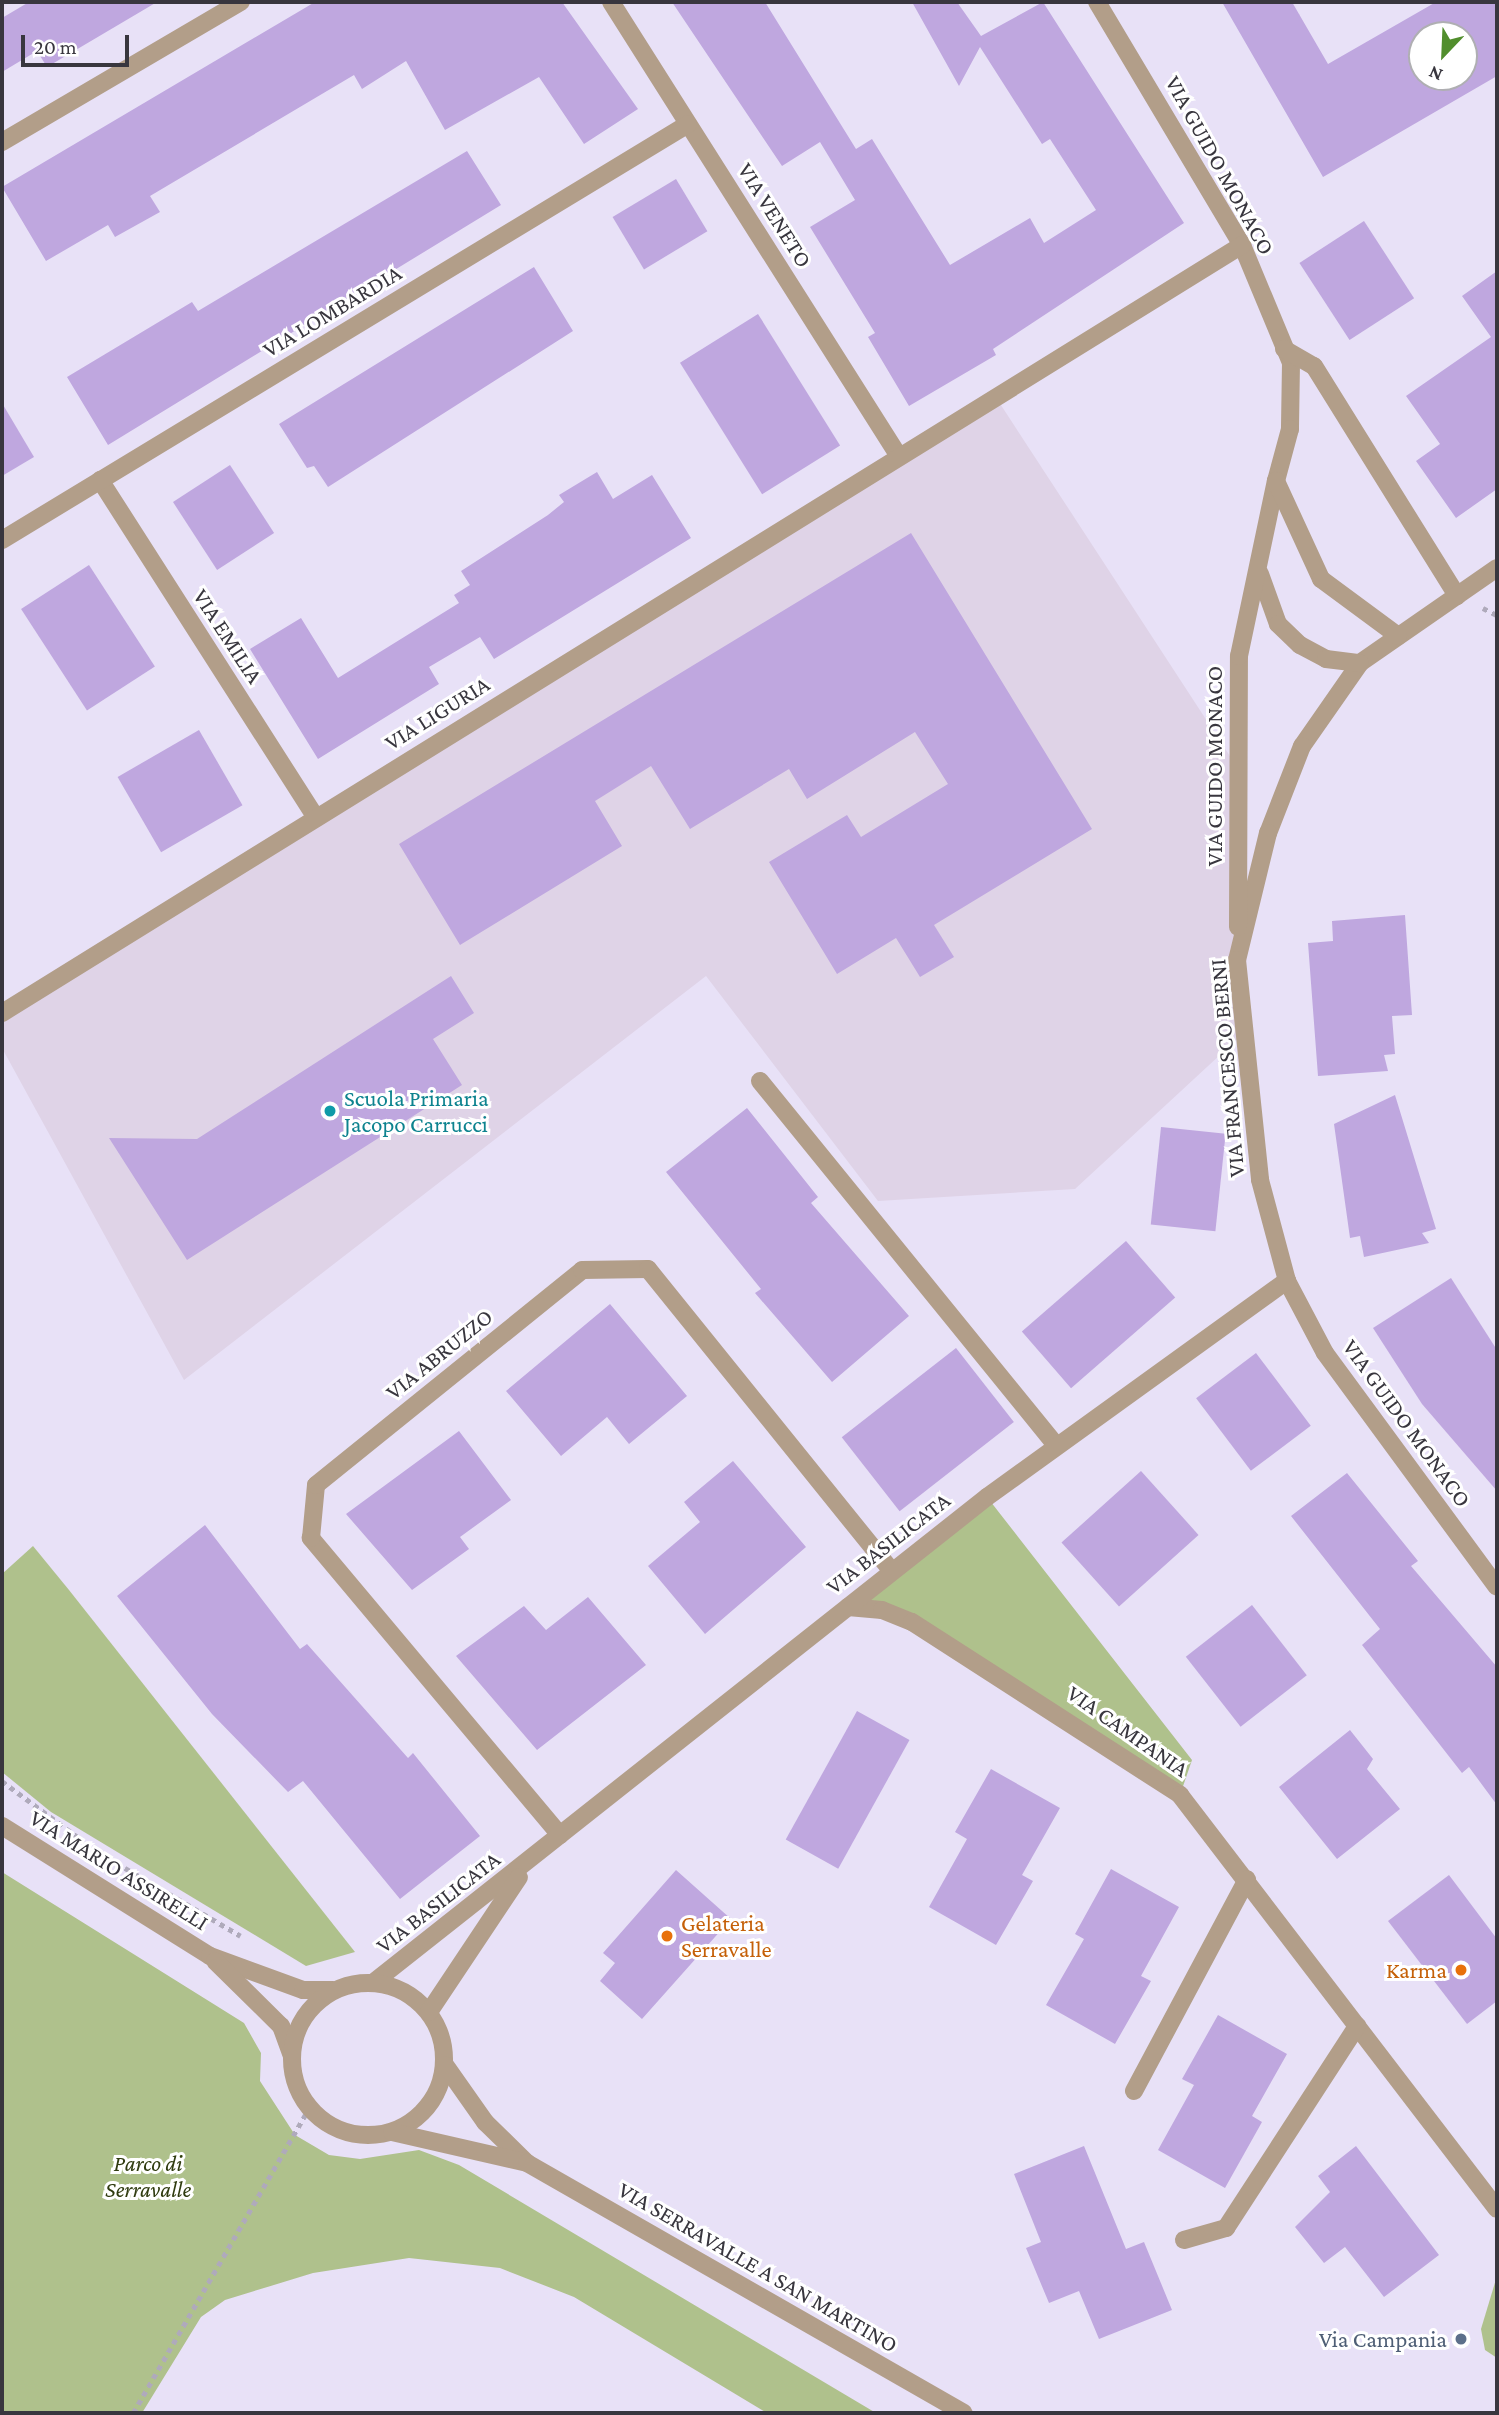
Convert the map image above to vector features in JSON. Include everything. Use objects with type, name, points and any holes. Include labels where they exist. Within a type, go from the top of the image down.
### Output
[{"type":"street","points":[[2,142],[241,2]]},
{"type":"street","name":"VIA VENETO","points":[[611,2],[898,455]]},
{"type":"street","name":"VIA GUIDO MONACO","points":[[1097,2],[1241,245],[1284,349],[1293,399],[1260,575],[1239,656],[1237,960]]},
{"type":"street","name":"VIA LOMBARDIA","points":[[2,540],[688,124]]},
{"type":"street","name":"VIA LIGURIA","points":[[2,1013],[898,455],[1241,245]]},
{"type":"street","points":[[1284,349],[1314,366],[1457,596]]},
{"type":"street","name":"VIA EMILIA","points":[[100,480],[316,818]]},
{"type":"street","points":[[1276,481],[1321,579],[1398,636]]},
{"type":"street","name":"VIA FRANCESCO BERNI","points":[[1287,1281],[1260,1180],[1237,960],[1268,833],[1302,746],[1360,663],[1497,568]]},
{"type":"street","name":"VIA GUIDO MONACO","points":[[1260,575],[1278,624],[1300,645],[1326,659],[1360,663]]},
{"type":"street","points":[[760,1081],[1056,1445]]},
{"type":"street","name":"VIA ABRUZZO","points":[[560,1835],[311,1538],[316,1485],[582,1270],[648,1269],[892,1571]]},
{"type":"street","name":"VIA GUIDO MONACO","points":[[1287,1281],[1325,1353],[1497,1587]]},
{"type":"street","name":"VIA BASILICATA","points":[[374,1982],[892,1571],[1056,1445],[1287,1281]]},
{"type":"street","name":"VIA CAMPANIA","points":[[848,1607],[882,1610],[912,1622],[1054,1709],[1180,1795],[1247,1879],[1497,2209]]},
{"type":"street","name":"VIA MARIO ASSIRELLI","points":[[2,1826],[210,1956]]},
{"type":"street","name":"VIA BASILICATA","points":[[429,2012],[532,1859]]},
{"type":"street","points":[[1134,2091],[1247,1879]]},
{"type":"street","points":[[210,1956],[303,1990],[333,1990],[374,1982],[414,1997],[429,2012],[445,2064],[485,2122],[527,2163]]},
{"type":"street","points":[[210,1956],[281,2026],[309,2108],[345,2132],[392,2132],[527,2163]]},
{"type":"street","points":[[291,2054],[304,2017],[333,1990]]},
{"type":"street","points":[[1184,2240],[1226,2228],[1357,2026]]},
{"type":"street","points":[[392,2132],[429,2106],[445,2064]]},
{"type":"street","name":"VIA SERRAVALLE A SAN MARTINO","points":[[527,2163],[964,2413]]},
{"type":"path","points":[[2,1781],[88,1844]]},
{"type":"path","points":[[119,1864],[246,1939]]},
{"type":"path","points":[[132,2413],[309,2108]]},
{"type":"shaded area","points":[[997,399],[1239,770],[1247,1030],[1075,1189],[878,1201],[706,976],[184,1380],[2,1048],[2,1013]]},
{"type":"green space","points":[[987,1497],[1192,1760],[1180,1795],[912,1622],[848,1607]]},
{"type":"green space","points":[[33,1546],[355,1952],[306,1966],[51,1812],[2,1772],[2,1574]]},
{"type":"green space","name":"Parco di Serravalle","points":[[2,1872],[244,2023],[261,2053],[260,2081],[295,2135],[329,2155],[360,2159],[419,2150],[459,2165],[876,2413],[767,2413],[574,2297],[500,2268],[409,2258],[313,2273],[225,2300],[201,2317],[142,2413],[2,2413]]},
{"type":"green space","points":[[1497,2276],[1497,2358],[1485,2350],[1481,2329]]},
{"type":"building","points":[[29,2],[157,2],[47,67],[37,51],[2,72],[2,18]]},
{"type":"building","points":[[315,2],[562,2],[638,109],[584,144],[539,77],[445,130],[406,61],[362,89],[354,75],[150,196],[160,212],[115,237],[108,225],[46,261],[2,187]]},
{"type":"building","points":[[672,2],[765,2],[856,149],[872,139],[950,265],[1030,218],[1044,243],[1096,210],[1050,139],[1042,144],[980,47],[959,86],[912,2],[957,2],[981,36],[1043,2],[1184,223],[993,349],[996,355],[909,406],[868,337],[875,333],[810,227],[855,200],[820,142],[782,166]]},
{"type":"building","points":[[1222,2],[1292,2],[1328,64],[1436,2],[1497,2],[1497,76],[1478,87],[1478,21],[1408,21],[1408,91],[1471,91],[1323,177]]},
{"type":"building","points":[[467,151],[501,205],[108,445],[67,377],[192,302],[198,311]]},
{"type":"building","points":[[676,179],[707,231],[644,269],[613,217]]},
{"type":"building","points":[[1364,221],[1414,298],[1350,340],[1299,263]]},
{"type":"building","points":[[534,267],[573,331],[328,487],[314,466],[307,468],[279,424]]},
{"type":"building","points":[[1497,271],[1497,489],[1456,518],[1416,461],[1440,444],[1406,396],[1491,337],[1462,296]]},
{"type":"building","points":[[758,314],[840,445],[762,494],[680,363]]},
{"type":"building","points":[[2,403],[34,457],[2,476]]},
{"type":"building","points":[[230,465],[274,533],[217,570],[173,502]]},
{"type":"building","points":[[597,472],[613,499],[652,475],[691,538],[494,659],[480,637],[429,667],[439,684],[318,759],[250,649],[301,618],[338,678],[459,603],[454,595],[470,585],[461,571],[548,515],[564,502],[559,495]]},
{"type":"building","points":[[911,533],[1092,829],[934,925],[954,957],[920,977],[896,938],[837,974],[769,862],[847,815],[861,837],[948,784],[915,732],[807,799],[789,769],[690,829],[651,766],[595,801],[622,846],[460,945],[399,844]]},
{"type":"building","points":[[89,565],[155,666],[87,711],[21,609]]},
{"type":"building","points":[[199,730],[242,805],[161,852],[118,777]]},
{"type":"building","points":[[1405,915],[1412,1015],[1392,1016],[1395,1054],[1384,1055],[1388,1071],[1318,1076],[1308,943],[1333,941],[1332,921]]},
{"type":"building","name":"Scuola Primaria Jacopo Carrucci","points":[[451,976],[474,1013],[433,1039],[462,1085],[187,1260],[109,1138],[197,1139]]},
{"type":"building","points":[[1395,1095],[1436,1229],[1422,1233],[1429,1243],[1364,1257],[1360,1236],[1350,1238],[1334,1124]]},
{"type":"building","points":[[747,1108],[818,1197],[811,1203],[909,1316],[832,1382],[755,1293],[761,1289],[666,1172]]},
{"type":"building","points":[[1161,1127],[1226,1134],[1215,1231],[1151,1224]]},
{"type":"building","points":[[1126,1241],[1175,1298],[1071,1388],[1022,1332]]},
{"type":"building","points":[[1451,1278],[1497,1350],[1497,1491],[1422,1404],[1373,1328]]},
{"type":"building","points":[[610,1304],[687,1396],[629,1444],[607,1417],[561,1456],[506,1391]]},
{"type":"building","points":[[956,1348],[1014,1422],[900,1511],[842,1437]]},
{"type":"building","points":[[1256,1353],[1311,1426],[1251,1471],[1196,1398]]},
{"type":"building","points":[[459,1431],[511,1500],[460,1537],[469,1549],[412,1590],[346,1514]]},
{"type":"building","points":[[733,1461],[806,1547],[705,1634],[648,1566],[700,1522],[684,1502]]},
{"type":"building","points":[[1141,1471],[1199,1535],[1119,1607],[1061,1543]]},
{"type":"building","points":[[1347,1473],[1418,1561],[1411,1566],[1497,1667],[1497,1805],[1469,1767],[1462,1773],[1362,1645],[1380,1629],[1291,1516]]},
{"type":"building","points":[[205,1525],[300,1649],[307,1644],[408,1758],[413,1753],[480,1836],[400,1899],[303,1781],[288,1792],[212,1714],[117,1596]]},
{"type":"building","points":[[588,1597],[646,1665],[537,1750],[456,1656],[524,1606],[546,1630]]},
{"type":"building","points":[[1252,1605],[1307,1675],[1241,1727],[1186,1657]]},
{"type":"building","points":[[857,1711],[909,1740],[838,1869],[786,1840]]},
{"type":"building","points":[[1350,1730],[1373,1759],[1367,1769],[1400,1809],[1337,1859],[1279,1787]]},
{"type":"building","points":[[991,1769],[1060,1808],[1022,1875],[1033,1881],[996,1945],[929,1907],[967,1839],[955,1832]]},
{"type":"building","points":[[1111,1869],[1179,1907],[1141,1976],[1151,1981],[1115,2044],[1046,2005],[1084,1939],[1075,1934]]},
{"type":"building","name":"Gelateria Serravalle","points":[[676,1870],[731,1919],[642,2019],[600,1981],[615,1963],[603,1953]]},
{"type":"building","name":"Karma","points":[[1449,1875],[1497,1939],[1497,2001],[1467,2024],[1388,1921]]},
{"type":"building","points":[[1218,2015],[1287,2054],[1252,2116],[1262,2122],[1225,2188],[1158,2150],[1194,2085],[1182,2079]]},
{"type":"building","points":[[1084,2146],[1126,2249],[1144,2242],[1172,2310],[1099,2339],[1079,2291],[1049,2303],[1026,2248],[1041,2242],[1014,2174]]},
{"type":"building","points":[[1356,2146],[1439,2255],[1384,2297],[1345,2247],[1324,2263],[1295,2227],[1330,2192],[1318,2176]]},
{"type":"place","name":"Scuola Primaria Jacopo Carrucci","points":[[330,1111]]},
{"type":"place","name":"Gelateria Serravalle","points":[[667,1936]]},
{"type":"place","name":"Karma","points":[[1461,1970]]},
{"type":"place","name":"Via Campania","points":[[1461,2339]]}]
